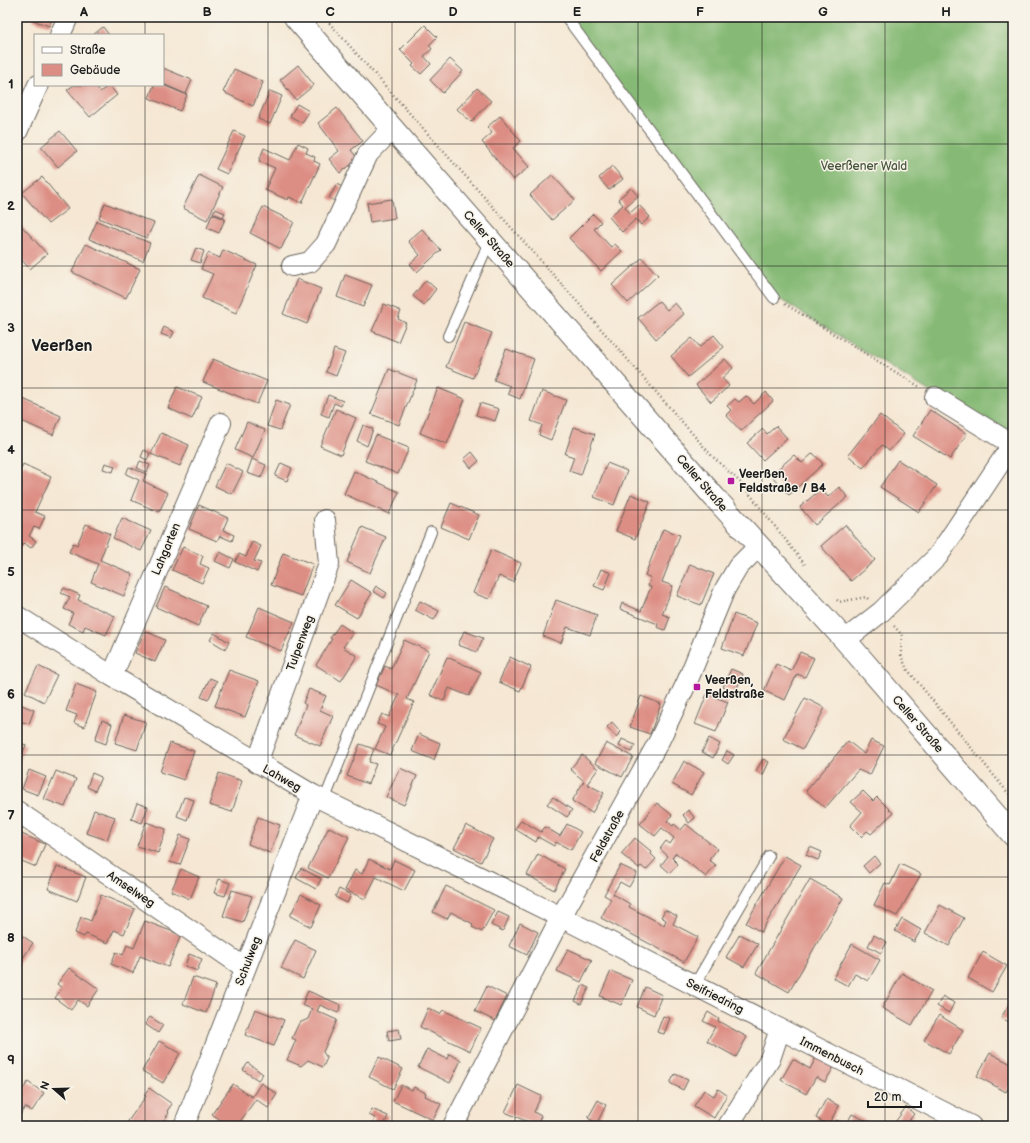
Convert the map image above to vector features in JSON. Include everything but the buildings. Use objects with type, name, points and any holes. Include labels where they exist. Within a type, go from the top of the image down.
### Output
[{"type":"street","points":[[60,34],[68,17]]},
{"type":"street","name":"Celler Straße","points":[[295,17],[759,546],[845,640],[1013,835]]},
{"type":"street","points":[[19,125],[38,86]]},
{"type":"street","points":[[292,266],[310,262],[326,244],[368,154],[393,128]]},
{"type":"street","points":[[845,640],[881,612],[938,556],[1012,445],[935,396]]},
{"type":"street","name":"Lahgarten","points":[[112,676],[221,423]]},
{"type":"street","name":"Tulpenweg","points":[[257,764],[329,564],[324,520]]},
{"type":"street","name":"Feldstraße","points":[[453,1126],[561,917],[659,741],[687,682],[725,589],[738,567],[759,546]]},
{"type":"street","name":"Lahweg","points":[[17,616],[112,676],[257,764],[318,798],[561,917]]},
{"type":"street","name":"Schulweg","points":[[184,1126],[245,968],[318,798]]},
{"type":"street","name":"Amselweg","points":[[17,811],[245,968]]},
{"type":"street","name":"Seifriedring","points":[[561,917],[780,1029]]},
{"type":"street","points":[[736,1123],[770,1059],[780,1029]]},
{"type":"street","name":"Immenbusch","points":[[780,1029],[971,1126]]},
{"type":"lane","points":[[566,17],[774,298]]},
{"type":"lane","points":[[448,336],[490,240]]},
{"type":"lane","points":[[318,798],[431,532]]},
{"type":"lane","points":[[694,986],[770,856]]},
{"type":"path","points":[[324,17],[573,297],[711,455],[741,483],[808,568]]},
{"type":"path","points":[[774,298],[935,396]]},
{"type":"path","points":[[835,599],[839,602],[866,597],[902,635],[901,656],[907,669],[1013,799]]},
{"type":"green space","name":"Veerßener Wald","points":[[567,17],[1013,17],[1013,443],[776,297]]},
{"type":"place","name":"Veerßen, Feldstraße / B4","points":[[731,481]]},
{"type":"place","name":"Veerßen, Feldstraße","points":[[697,687]]},
{"type":"district","name":"Veerßen","points":[[62,345]]}]
